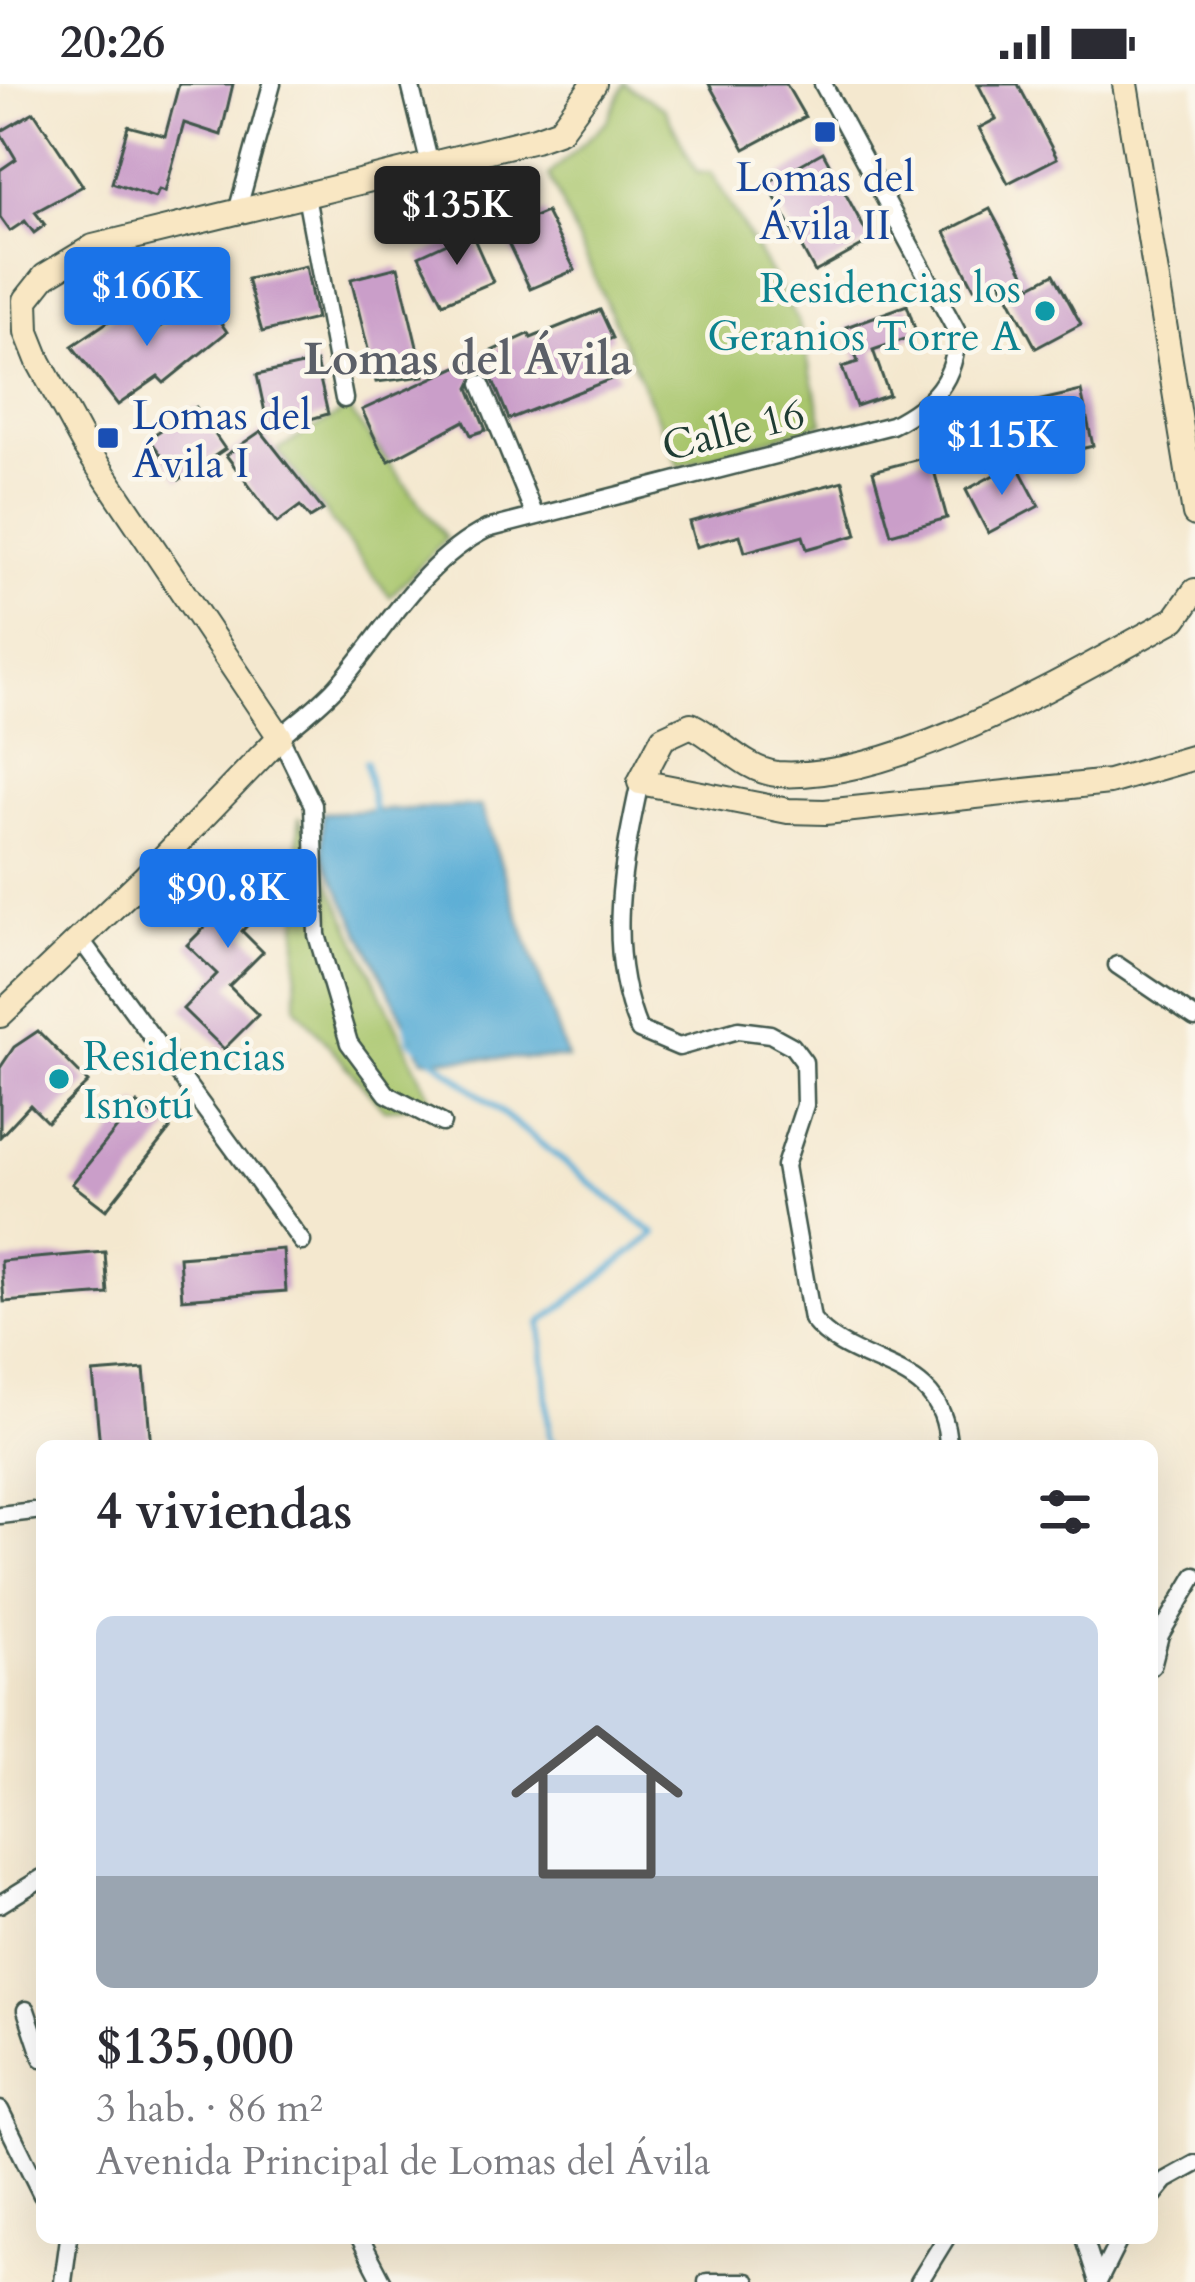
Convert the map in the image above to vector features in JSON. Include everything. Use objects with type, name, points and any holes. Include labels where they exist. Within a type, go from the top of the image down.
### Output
[{"type":"street","points":[[237,212],[272,84]]},
{"type":"street","points":[[410,84],[430,165]]},
{"type":"street","points":[[442,1123],[387,1094],[349,1043],[317,935],[313,806],[280,737],[86,448],[27,332],[26,300],[46,276],[93,247],[560,130],[594,84]]},
{"type":"street","name":"Calle 16","points":[[280,737],[334,689],[422,582],[464,540],[535,516],[892,425],[939,393],[950,374],[957,332],[823,84]]},
{"type":"street","points":[[1126,84],[1195,514]]},
{"type":"street","points":[[306,196],[344,399]]},
{"type":"street","points":[[481,384],[535,516]]},
{"type":"street","points":[[947,1440],[944,1414],[924,1385],[826,1337],[812,1319],[785,1166],[807,1080],[804,1062],[792,1046],[770,1034],[738,1030],[679,1047],[639,1030],[628,1004],[617,927],[640,782],[663,738],[691,725],[722,740],[744,762],[775,774],[871,765],[925,747],[1175,619],[1195,590]]},
{"type":"street","points":[[0,1015],[81,940],[280,737]]},
{"type":"street","points":[[640,782],[788,811],[825,812],[1109,782],[1195,757]]},
{"type":"street","points":[[81,940],[302,1242]]},
{"type":"street","points":[[1117,964],[1195,1018]]},
{"type":"street","points":[[0,1515],[36,1511]]},
{"type":"street","points":[[1158,1643],[1195,1576]]},
{"type":"street","points":[[0,1904],[36,1882]]},
{"type":"street","points":[[26,2010],[36,2040]]},
{"type":"street","points":[[0,2110],[36,2183]]},
{"type":"street","points":[[1158,2190],[1195,2164]]},
{"type":"street","points":[[55,2244],[64,2280]]},
{"type":"street","points":[[64,2280],[68,2244]]},
{"type":"street","points":[[363,2244],[382,2282]]},
{"type":"street","points":[[919,2282],[942,2244]]},
{"type":"street","points":[[1086,2244],[1098,2282]]},
{"type":"street","points":[[1098,2282],[1117,2244]]},
{"type":"street","points":[[707,2282],[747,2282]]},
{"type":"green space","points":[[624,84],[664,108],[697,173],[711,172],[798,321],[823,423],[679,466],[549,175],[608,120]]},
{"type":"green space","points":[[348,409],[446,538],[390,597],[277,450]]},
{"type":"green space","points":[[299,817],[432,1102],[384,1110],[296,1007]]},
{"type":"water","points":[[481,806],[567,1058],[423,1059],[323,857],[322,813]]},
{"type":"building","points":[[179,84],[233,84],[221,135],[184,123],[165,192],[159,190],[155,198],[112,183],[128,126],[165,136]]},
{"type":"building","points":[[709,84],[786,84],[805,117],[745,149]]},
{"type":"building","points":[[978,84],[1018,84],[1057,158],[1008,183],[979,128],[996,119]]},
{"type":"building","points":[[34,112],[83,186],[35,212],[45,225],[34,233],[25,221],[10,231],[0,217],[0,170],[16,159],[0,132]]},
{"type":"building","points":[[823,152],[871,241],[815,272],[767,183]]},
{"type":"building","points":[[990,209],[1031,286],[1054,274],[1081,324],[1036,348],[998,276],[974,288],[945,232]]},
{"type":"building","points":[[546,212],[575,270],[530,289],[502,230]]},
{"type":"building","points":[[471,232],[493,282],[443,303],[419,256]]},
{"type":"building","points":[[306,266],[316,319],[262,332],[247,279]]},
{"type":"building","points":[[398,267],[424,376],[376,382],[351,279]]},
{"type":"building","points":[[203,297],[227,332],[164,383],[158,377],[118,405],[72,346],[125,310],[145,337]]},
{"type":"building","points":[[907,305],[917,335],[873,350],[889,395],[856,406],[842,367],[858,362],[846,327]]},
{"type":"building","points":[[600,310],[613,338],[600,343],[619,376],[509,419],[492,378],[477,372],[469,388],[486,430],[471,435],[464,421],[389,461],[379,447],[362,410],[529,334],[531,338]]},
{"type":"building","points":[[316,362],[328,414],[269,431],[257,375]]},
{"type":"building","points":[[1081,391],[1093,446],[1045,457],[1033,402]]},
{"type":"building","points":[[196,407],[225,449],[179,480],[149,438]]},
{"type":"building","points":[[261,431],[323,510],[310,518],[300,506],[277,523],[226,455]]},
{"type":"building","points":[[930,456],[947,518],[891,534],[873,471]]},
{"type":"building","points":[[1016,463],[1039,506],[988,533],[966,490]]},
{"type":"building","points":[[843,481],[857,535],[807,549],[803,536],[745,552],[740,535],[696,547],[689,522]]},
{"type":"building","points":[[235,857],[276,896],[242,931],[263,952],[229,986],[258,1015],[224,1049],[183,1009],[217,974],[187,945],[221,911],[201,891]]},
{"type":"building","name":"Residencias Isnotú","points":[[38,1031],[88,1082],[47,1122],[30,1105],[0,1137],[0,1068],[14,1047]]},
{"type":"building","points":[[137,1103],[170,1129],[106,1210],[72,1184]]},
{"type":"building","points":[[283,1249],[286,1291],[182,1299],[179,1257]]},
{"type":"building","points":[[105,1252],[108,1294],[4,1302],[1,1261]]},
{"type":"building","points":[[144,1369],[150,1440],[99,1440],[93,1373]]},
{"type":"waterway","points":[[366,762],[375,815]]},
{"type":"waterway","points":[[407,1024],[410,1040],[420,1047]]},
{"type":"waterway","points":[[430,1056],[655,1234],[541,1323],[552,1440]]},
{"type":"place","name":"Lomas del Ávila II","points":[[825,132]]},
{"type":"place","name":"Residencias los Geranios Torre A","points":[[1045,311]]},
{"type":"place","name":"Lomas del Ávila I","points":[[108,438]]},
{"type":"place","name":"Residencias Isnotú","points":[[59,1079]]},
{"type":"district","name":"Lomas del Ávila","points":[[468,358]]}]
